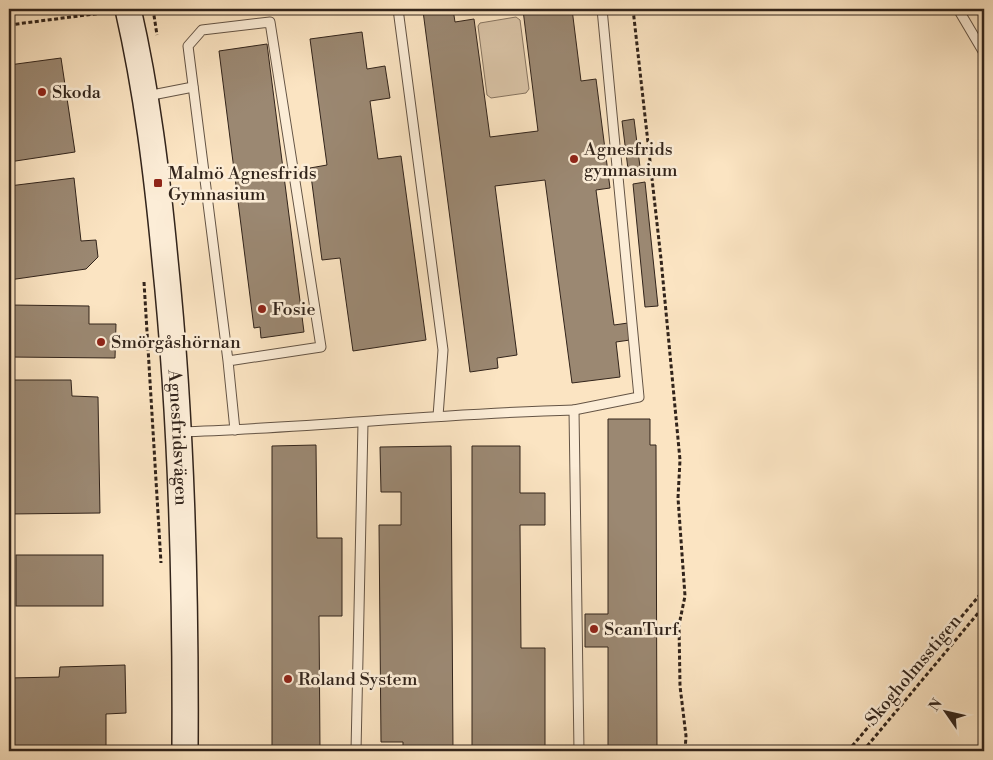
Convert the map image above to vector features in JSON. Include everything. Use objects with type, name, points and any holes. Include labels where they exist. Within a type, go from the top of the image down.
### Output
[{"type":"main road","name":"Agnesfridsvägen","points":[[118,12],[145,97],[158,183],[174,344],[186,614],[185,751]]},
{"type":"lane","points":[[398,9],[443,350],[438,416]]},
{"type":"lane","points":[[179,432],[363,423],[486,412],[574,410],[639,397],[602,9]]},
{"type":"lane","points":[[958,9],[984,53]]},
{"type":"lane","points":[[228,361],[321,347],[270,22],[202,30],[188,46],[228,361],[234,430]]},
{"type":"lane","points":[[145,97],[193,87]]},
{"type":"lane","points":[[574,410],[579,751]]},
{"type":"lane","points":[[356,751],[363,423]]},
{"type":"path","points":[[633,9],[660,250],[680,460],[678,498],[684,596],[679,625],[680,686],[686,736],[685,751]]},
{"type":"path","points":[[9,25],[118,12]]},
{"type":"path","points":[[144,276],[161,565]]},
{"type":"path","points":[[848,751],[984,590]]},
{"type":"path","name":"Skogholmsstigen","points":[[863,751],[984,606]]},
{"type":"shaded area","points":[[516,17],[520,20],[529,89],[526,93],[491,98],[487,95],[478,26],[480,23]]},
{"type":"building","points":[[453,9],[455,22],[474,19],[490,137],[538,131],[523,10],[572,9],[581,81],[596,79],[610,188],[596,190],[614,325],[628,323],[630,340],[616,342],[620,377],[572,383],[545,180],[495,186],[517,355],[497,358],[498,368],[470,372],[423,11]]},
{"type":"building","points":[[362,32],[367,69],[385,66],[390,98],[370,101],[378,159],[401,156],[426,340],[353,351],[340,258],[322,260],[310,168],[327,165],[310,39]]},
{"type":"building","points":[[267,44],[304,332],[261,338],[260,327],[254,328],[219,51]]},
{"type":"building","points":[[61,58],[75,152],[9,162],[9,65]]},
{"type":"building","points":[[634,119],[640,167],[628,169],[622,121]]},
{"type":"building","points":[[74,178],[81,241],[96,240],[98,257],[86,269],[9,280],[9,186]]},
{"type":"building","points":[[645,182],[658,306],[645,307],[633,184]]},
{"type":"building","points":[[10,305],[89,306],[89,324],[116,324],[115,358],[9,357]]},
{"type":"building","points":[[9,380],[71,380],[72,396],[98,397],[100,513],[9,514]]},
{"type":"building","points":[[608,419],[650,419],[650,445],[656,445],[657,751],[608,751],[608,647],[585,647],[585,614],[608,614]]},
{"type":"building","points":[[316,445],[317,538],[342,538],[342,616],[319,616],[320,751],[272,751],[272,446]]},
{"type":"building","points":[[451,446],[453,751],[403,751],[403,742],[381,742],[379,525],[401,525],[401,492],[381,492],[380,447]]},
{"type":"building","points":[[472,446],[520,446],[520,493],[545,493],[545,525],[520,525],[521,648],[545,648],[545,751],[472,751]]},
{"type":"building","points":[[16,555],[103,555],[103,606],[16,606]]},
{"type":"building","points":[[125,665],[126,713],[106,714],[106,751],[9,751],[9,678],[59,677],[60,667]]},
{"type":"place","name":"Skoda","points":[[42,92]]},
{"type":"place","name":"Agnesfrids gymnasium","points":[[574,159]]},
{"type":"place","name":"Malmö Agnesfrids Gymnasium","points":[[158,183]]},
{"type":"place","name":"Fosie","points":[[262,309]]},
{"type":"place","name":"Smörgåshörnan","points":[[101,342]]},
{"type":"place","name":"ScanTurf","points":[[594,629]]},
{"type":"place","name":"Roland System","points":[[288,679]]}]
